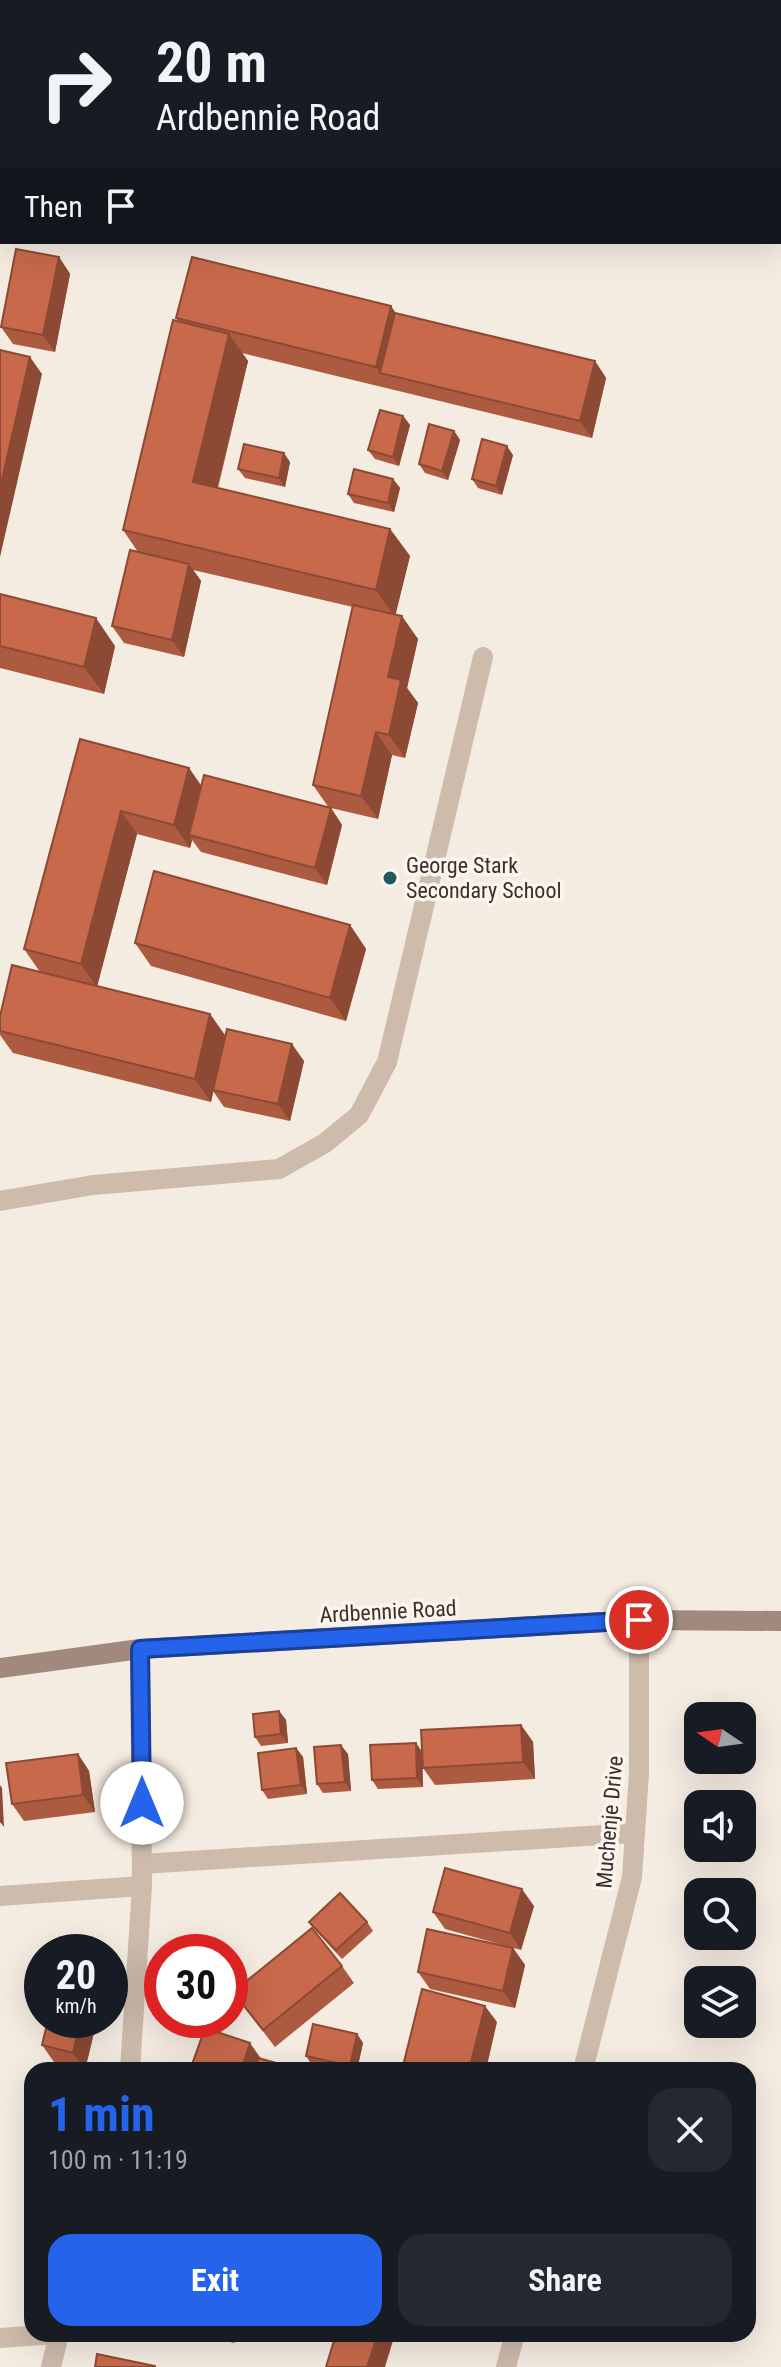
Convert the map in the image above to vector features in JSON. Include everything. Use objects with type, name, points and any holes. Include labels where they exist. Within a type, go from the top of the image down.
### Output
[{"type":"main road","name":"Ardbennie Road","points":[[0,1668],[140,1649],[639,1620],[781,1621]]},
{"type":"street","points":[[0,1201],[93,1185],[279,1169],[325,1143],[359,1115],[387,1062],[483,657]]},
{"type":"street","name":"Muchenje Drive","points":[[585,2062],[632,1877],[639,1773],[639,1620]]},
{"type":"street","points":[[131,2062],[142,1886],[140,1649]]},
{"type":"street","points":[[142,1864],[634,1833]]},
{"type":"street","points":[[0,1896],[142,1886]]},
{"type":"street","points":[[0,2338],[24,2336]]},
{"type":"street","points":[[51,2367],[56,2342]]},
{"type":"street","points":[[506,2367],[513,2342]]},
{"type":"building","points":[[16,249],[59,257],[43,335],[1,327]]},
{"type":"building","points":[[192,257],[391,306],[376,367],[176,318]]},
{"type":"building","points":[[395,313],[595,361],[580,421],[380,373]]},
{"type":"building","points":[[173,320],[229,334],[193,482],[390,529],[376,590],[123,530]]},
{"type":"building","points":[[0,350],[30,357],[0,488]]},
{"type":"building","points":[[380,410],[403,416],[393,457],[368,450]]},
{"type":"building","points":[[429,424],[454,431],[442,471],[419,464]]},
{"type":"building","points":[[482,439],[507,446],[496,486],[472,479]]},
{"type":"building","points":[[244,444],[284,453],[279,478],[238,469]]},
{"type":"building","points":[[354,469],[393,479],[388,503],[348,494]]},
{"type":"building","points":[[130,550],[189,564],[172,640],[112,626]]},
{"type":"building","points":[[0,594],[96,618],[84,667],[0,646]]},
{"type":"building","points":[[353,605],[402,616],[388,677],[401,680],[389,735],[376,732],[361,796],[313,785]]},
{"type":"building","points":[[80,739],[189,768],[174,825],[121,811],[81,964],[24,949]]},
{"type":"building","points":[[204,775],[331,808],[315,868],[189,835]]},
{"type":"building","points":[[154,871],[350,925],[330,998],[135,943]]},
{"type":"building","points":[[12,965],[210,1014],[195,1079],[0,1031],[0,1016]]},
{"type":"building","points":[[227,1029],[292,1044],[278,1104],[213,1090]]},
{"type":"building","points":[[279,1711],[281,1734],[255,1737],[253,1714]]},
{"type":"building","points":[[521,1725],[523,1762],[423,1768],[421,1730]]},
{"type":"building","points":[[416,1743],[417,1778],[372,1780],[370,1745]]},
{"type":"building","points":[[341,1745],[345,1782],[317,1784],[314,1747]]},
{"type":"building","points":[[296,1748],[301,1785],[262,1790],[258,1753]]},
{"type":"building","points":[[78,1754],[83,1795],[12,1804],[6,1763]]},
{"type":"building","points":[[445,1868],[522,1889],[510,1933],[433,1912]]},
{"type":"building","points":[[340,1893],[367,1922],[336,1950],[309,1922]]},
{"type":"building","points":[[312,1928],[342,1966],[263,2030],[248,2011],[248,1980]]},
{"type":"building","points":[[427,1929],[513,1948],[503,1991],[418,1972]]},
{"type":"building","points":[[422,1989],[485,2006],[471,2062],[404,2062]]},
{"type":"building","points":[[313,2024],[357,2034],[351,2062],[332,2062],[306,2056]]},
{"type":"building","points":[[44,2038],[77,2038],[73,2053],[42,2045]]},
{"type":"building","points":[[201,2038],[235,2038],[250,2043],[244,2062],[193,2062]]},
{"type":"building","points":[[334,2342],[375,2342],[367,2367],[326,2367]]},
{"type":"building","points":[[97,2354],[155,2366],[155,2367],[95,2367]]},
{"type":"place","name":"George Stark Secondary School","points":[[390,878]]},
{"type":"route","points":[[142,1803],[140,1649],[639,1620]]}]
